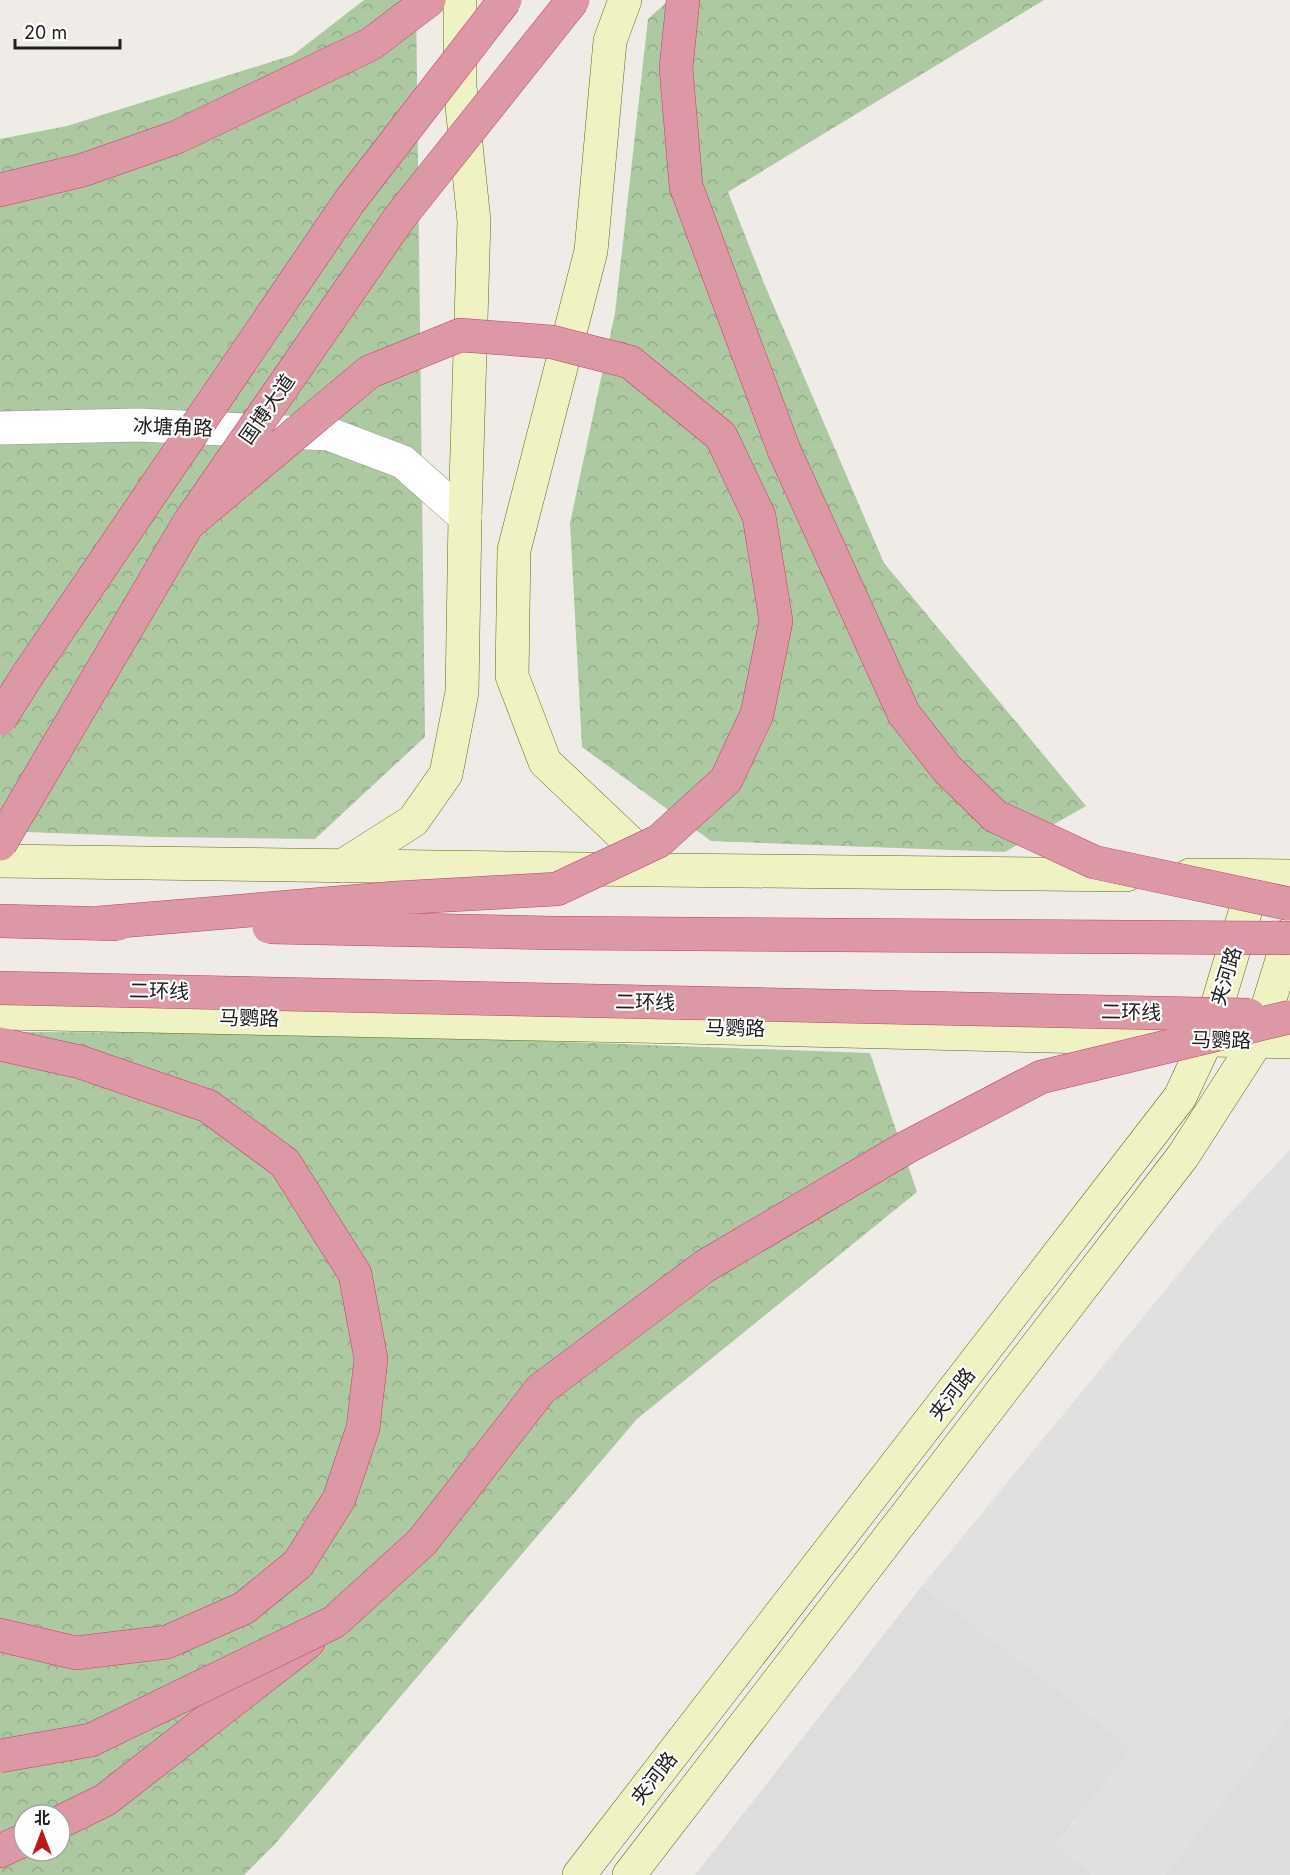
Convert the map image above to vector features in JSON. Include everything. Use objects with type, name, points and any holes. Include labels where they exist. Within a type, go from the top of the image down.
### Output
[{"type":"highway","points":[[0,190],[83,170],[177,137],[371,44],[429,0]]},
{"type":"highway","points":[[0,719],[29,672],[349,202],[505,0]]},
{"type":"highway","name":"国博大道","points":[[0,844],[188,524],[400,217],[573,0]]},
{"type":"highway","points":[[683,0],[676,68],[686,186],[784,450],[904,714],[947,770],[996,816],[1094,862],[1290,904]]},
{"type":"highway","points":[[98,923],[394,898],[557,889],[659,842],[726,780],[757,714],[776,621],[759,516],[721,436],[630,362],[552,342],[460,335],[369,372],[188,524]]},
{"type":"highway","points":[[0,921],[566,933],[1290,936]]},
{"type":"highway","name":"二环线","points":[[0,988],[1290,1016]]},
{"type":"highway","points":[[72,1816],[105,1800],[334,1622],[422,1542],[541,1389],[705,1266],[907,1147],[1041,1077],[1290,1016]]},
{"type":"highway","points":[[0,1044],[80,1062],[208,1106],[285,1163],[355,1274],[371,1359],[363,1428],[339,1499],[298,1564],[244,1608],[167,1642],[76,1653],[0,1635]]},
{"type":"highway","points":[[0,1756],[90,1740],[334,1622]]},
{"type":"street","points":[[342,866],[413,820],[446,774],[462,692],[474,221],[460,87],[460,0]]},
{"type":"street","points":[[625,0],[610,41],[591,251],[514,550],[512,676],[545,762],[659,870]]},
{"type":"street","name":"冰塘角路","points":[[0,428],[139,425],[329,435],[403,462],[465,517]]},
{"type":"street","points":[[0,861],[1290,876]]},
{"type":"street","name":"夹河路","points":[[579,1875],[1180,1097],[1207,1039],[1256,876]]},
{"type":"street","name":"夹河路","points":[[629,1875],[1184,1155],[1257,1041],[1290,936]]},
{"type":"street","name":"马鹦路","points":[[0,1013],[1290,1042]]},
{"type":"shaded area","points":[[1290,1150],[1290,1716],[1165,1875],[1092,1875],[1056,1845],[1131,1748],[922,1586],[1218,1226]]},
{"type":"shaded area","points":[[922,1586],[1132,1748],[1056,1844],[1092,1875],[695,1875]]},
{"type":"shaded area","points":[[1290,1716],[1290,1875],[1165,1875]]},
{"type":"green space","points":[[364,0],[416,0],[425,737],[315,839],[158,837],[0,831],[0,139],[67,126],[293,55]]},
{"type":"green space","points":[[669,0],[1044,0],[728,192],[763,281],[884,563],[1086,806],[1005,852],[711,841],[582,747],[570,523],[615,313],[648,19]]},
{"type":"green space","points":[[0,1032],[320,1033],[870,1053],[917,1192],[637,1419],[275,1844],[244,1875],[0,1875]]}]
